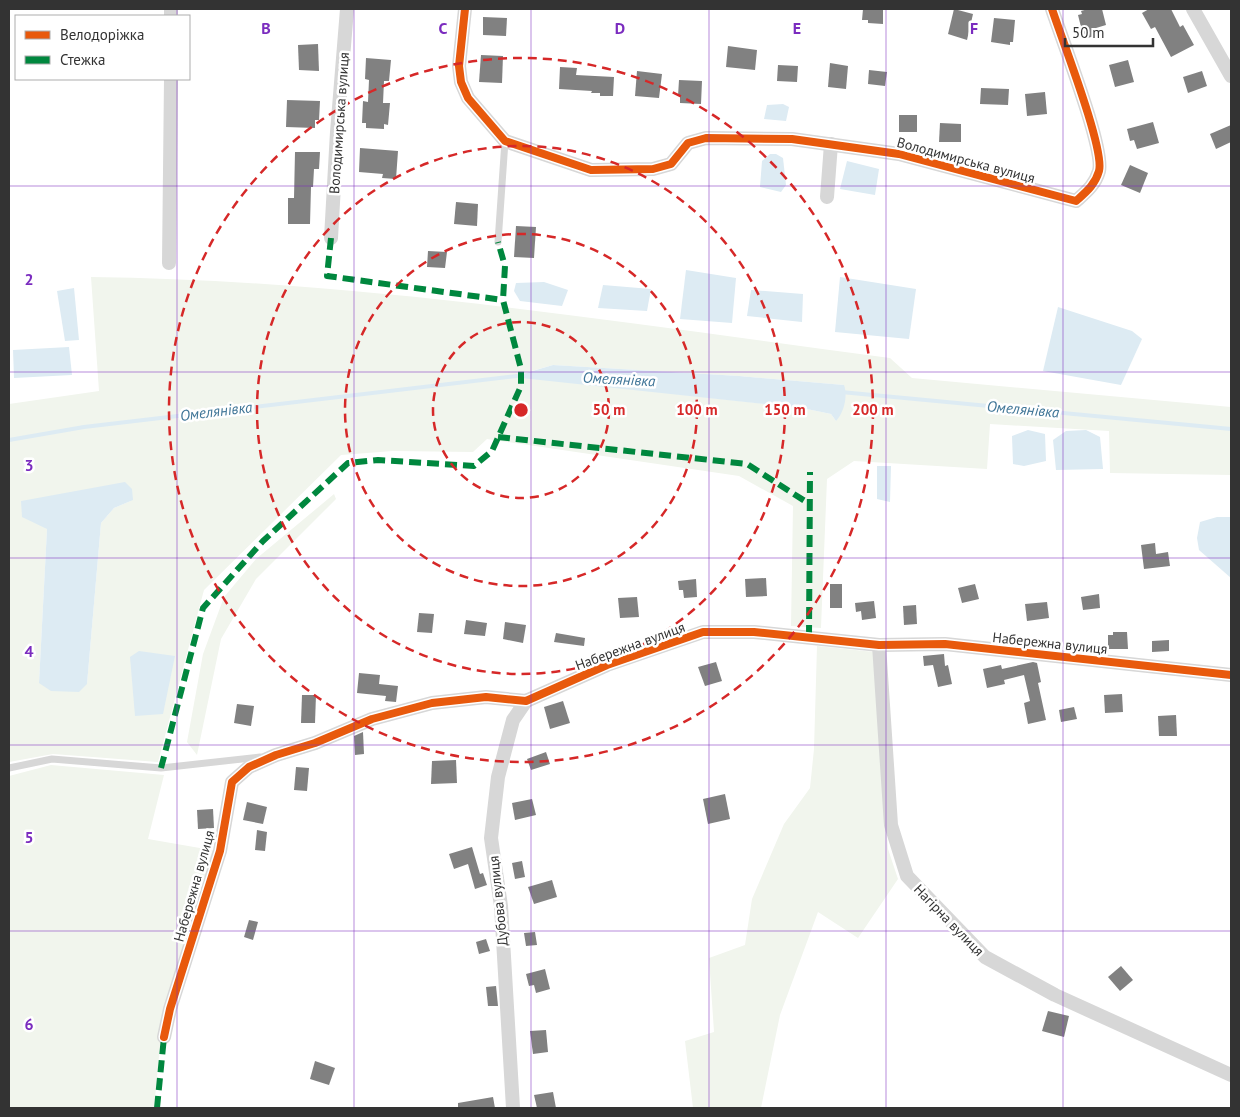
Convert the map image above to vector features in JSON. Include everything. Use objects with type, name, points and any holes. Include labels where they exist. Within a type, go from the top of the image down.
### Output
[{"type":"street","name":"Володимирська вулиця","points":[[331,238],[347,9]]},
{"type":"street","points":[[465,9],[459,66],[461,82],[468,98],[505,141]]},
{"type":"street","name":"Володимирська вулиця","points":[[505,141],[591,170],[653,169],[671,164],[688,143],[706,138],[792,139],[899,154],[1076,201],[1093,186],[1100,170],[1094,132],[1052,9]]},
{"type":"street","points":[[1193,9],[1231,76]]},
{"type":"street","points":[[169,263],[171,80]]},
{"type":"street","points":[[828,197],[831,144]]},
{"type":"street","name":"Набережна вулиця","points":[[164,1037],[170,1009],[220,851],[232,782],[249,767],[276,755],[315,743],[372,719],[432,703],[486,697],[526,701],[607,666],[702,632],[754,632],[879,645],[945,644],[1231,675]]},
{"type":"street","name":"Нагірна вулиця","points":[[879,645],[891,825],[907,876],[985,957],[1055,995],[1231,1075]]},
{"type":"street","name":"Дубова вулиця","points":[[513,1108],[501,906],[491,838],[493,808],[513,720],[526,701]]},
{"type":"lane","points":[[498,242],[505,141]]},
{"type":"lane","points":[[9,768],[52,759],[161,768],[276,755]]},
{"type":"shaded area","points":[[91,277],[292,286],[492,306],[890,358],[912,378],[1231,407],[1231,475],[1110,473],[1109,431],[990,424],[987,469],[854,461],[827,479],[821,628],[791,626],[793,506],[739,476],[487,439],[473,452],[393,451],[341,455],[204,590],[158,762],[53,754],[9,762],[9,404],[99,391]],"holes":[[[553,365],[739,376],[844,385],[836,421],[831,414],[802,408],[514,376]],[[133,500],[114,508],[101,523],[87,684],[39,683],[47,529]]]},
{"type":"shaded area","points":[[334,494],[336,499],[256,579],[221,639],[197,755],[187,742],[203,654],[224,597],[256,559]]},
{"type":"shaded area","points":[[817,646],[874,652],[888,849],[898,879],[858,938],[818,912],[780,1015],[761,1108],[693,1108],[685,1041],[714,1032],[709,958],[745,945],[752,899],[784,824],[810,788],[814,749]]},
{"type":"shaded area","points":[[51,765],[164,775],[148,839],[217,851],[161,1036],[154,1108],[9,1108],[9,776]]},
{"type":"water","points":[[783,104],[789,107],[786,121],[764,119],[767,105]]},
{"type":"water","points":[[770,154],[776,154],[783,158],[786,185],[781,192],[760,187],[762,161]]},
{"type":"water","points":[[847,161],[879,169],[875,195],[840,189]]},
{"type":"water","points":[[686,270],[736,278],[732,323],[680,319]]},
{"type":"water","points":[[840,277],[916,289],[909,339],[835,332]]},
{"type":"water","points":[[544,282],[568,290],[562,306],[520,301],[514,291],[516,283]]},
{"type":"water","points":[[603,285],[651,289],[647,311],[598,308]]},
{"type":"water","points":[[74,288],[79,340],[65,341],[57,291]]},
{"type":"water","points":[[751,290],[803,294],[802,322],[747,316]]},
{"type":"water","points":[[1058,307],[1132,331],[1142,339],[1121,385],[1043,371]]},
{"type":"water","points":[[69,347],[72,375],[14,378],[13,350]]},
{"type":"water","points":[[553,365],[739,376],[844,385],[845,399],[841,414],[836,421],[831,414],[802,408],[512,377]]},
{"type":"water","points":[[1028,430],[1045,434],[1046,461],[1024,466],[1013,464],[1012,436]]},
{"type":"water","points":[[1086,430],[1100,437],[1103,469],[1056,470],[1053,440],[1066,431]]},
{"type":"water","points":[[877,466],[891,466],[890,502],[877,499]]},
{"type":"water","points":[[125,482],[132,489],[133,500],[114,508],[101,523],[87,684],[79,692],[51,691],[39,683],[47,529],[22,517],[21,501]]},
{"type":"water","points":[[1217,517],[1231,517],[1231,578],[1199,550],[1197,538],[1200,522]]},
{"type":"water","points":[[139,651],[175,656],[163,714],[135,716],[130,657]]},
{"type":"building","points":[[863,9],[883,9],[883,24],[868,23],[868,20],[862,20]]},
{"type":"building","points":[[954,9],[973,14],[967,40],[948,34]]},
{"type":"building","points":[[1102,9],[1106,25],[1096,28],[1098,35],[1084,39],[1078,15],[1082,14],[1081,11]]},
{"type":"building","points":[[1149,9],[1171,9],[1180,27],[1183,25],[1194,45],[1171,57],[1155,27],[1151,29],[1142,13]]},
{"type":"building","points":[[483,17],[507,18],[506,36],[483,35]]},
{"type":"building","points":[[994,18],[1015,20],[1013,42],[1010,42],[1010,45],[991,42]]},
{"type":"building","points":[[318,44],[319,71],[299,70],[298,45]]},
{"type":"building","points":[[728,46],[757,50],[755,70],[726,67]]},
{"type":"building","points":[[481,55],[503,56],[502,83],[479,82]]},
{"type":"building","points":[[366,58],[391,60],[389,81],[384,81],[383,103],[390,103],[388,125],[384,124],[384,129],[366,128],[366,123],[362,123],[363,101],[368,102],[369,80],[365,79]]},
{"type":"building","points":[[1128,60],[1134,82],[1115,87],[1109,65]]},
{"type":"building","points":[[830,63],[848,66],[846,89],[828,87]]},
{"type":"building","points":[[778,65],[798,66],[797,82],[777,81]]},
{"type":"building","points":[[560,67],[577,68],[576,75],[614,77],[613,96],[600,96],[600,93],[591,93],[592,91],[559,89]]},
{"type":"building","points":[[869,70],[887,72],[885,86],[868,84]]},
{"type":"building","points":[[637,71],[662,74],[659,98],[635,96]]},
{"type":"building","points":[[1202,71],[1207,86],[1188,93],[1183,77]]},
{"type":"building","points":[[679,80],[702,81],[701,104],[680,103],[680,96],[678,96]]},
{"type":"building","points":[[981,88],[1009,89],[1008,105],[980,104]]},
{"type":"building","points":[[1045,92],[1047,114],[1027,116],[1025,94]]},
{"type":"building","points":[[287,100],[320,101],[319,120],[315,120],[315,128],[286,127]]},
{"type":"building","points":[[899,115],[917,115],[917,132],[899,132]]},
{"type":"building","points":[[1153,122],[1159,143],[1137,149],[1134,140],[1130,141],[1127,129]]},
{"type":"building","points":[[940,123],[961,124],[961,142],[939,142]]},
{"type":"building","points":[[1231,125],[1231,142],[1216,149],[1210,134]]},
{"type":"building","points":[[360,148],[398,151],[396,179],[382,178],[383,174],[359,172]]},
{"type":"building","points":[[295,152],[320,152],[319,169],[314,169],[313,187],[311,187],[310,224],[288,224],[288,198],[294,198]]},
{"type":"building","points":[[1130,165],[1148,173],[1140,193],[1121,185]]},
{"type":"building","points":[[456,202],[478,204],[477,226],[454,224]]},
{"type":"building","points":[[516,226],[536,227],[534,258],[514,257]]},
{"type":"building","points":[[428,251],[447,252],[445,268],[427,267]]},
{"type":"building","points":[[1155,543],[1156,554],[1168,552],[1170,566],[1144,569],[1141,545]]},
{"type":"building","points":[[766,578],[767,596],[746,597],[745,579]]},
{"type":"building","points":[[696,579],[697,597],[684,598],[683,590],[679,590],[678,581]]},
{"type":"building","points":[[830,584],[842,584],[842,608],[830,608]]},
{"type":"building","points":[[975,584],[979,599],[962,603],[958,588]]},
{"type":"building","points":[[1099,594],[1100,608],[1083,610],[1081,597]]},
{"type":"building","points":[[637,597],[639,617],[620,618],[618,598]]},
{"type":"building","points":[[874,601],[876,618],[862,620],[861,611],[856,612],[855,603]]},
{"type":"building","points":[[1047,602],[1049,618],[1027,621],[1025,604]]},
{"type":"building","points":[[916,605],[917,624],[904,625],[903,606]]},
{"type":"building","points":[[419,613],[434,614],[432,633],[417,632]]},
{"type":"building","points":[[466,620],[487,623],[485,636],[464,634]]},
{"type":"building","points":[[505,622],[526,625],[523,643],[503,639]]},
{"type":"building","points":[[1113,632],[1127,632],[1128,649],[1108,649],[1108,635],[1113,635]]},
{"type":"building","points":[[556,633],[585,638],[584,646],[554,642]]},
{"type":"building","points":[[1169,640],[1169,651],[1152,652],[1152,641]]},
{"type":"building","points":[[944,654],[945,666],[948,665],[952,684],[938,687],[933,665],[924,666],[923,656]]},
{"type":"building","points":[[716,662],[722,681],[705,686],[698,667]]},
{"type":"building","points":[[1033,662],[1037,663],[1041,682],[1038,683],[1046,720],[1028,724],[1024,703],[1030,701],[1024,675],[1004,680],[1005,684],[987,688],[983,669],[1001,665],[1002,669]]},
{"type":"building","points":[[359,673],[380,675],[379,684],[398,686],[396,702],[385,701],[386,696],[357,693]]},
{"type":"building","points":[[1122,694],[1123,712],[1105,713],[1104,695]]},
{"type":"building","points":[[302,695],[316,695],[315,723],[301,723]]},
{"type":"building","points":[[563,701],[570,723],[550,729],[544,707]]},
{"type":"building","points":[[237,704],[254,706],[251,726],[234,723]]},
{"type":"building","points":[[1074,707],[1077,719],[1061,722],[1059,710]]},
{"type":"building","points":[[1176,715],[1177,736],[1159,736],[1158,716]]},
{"type":"building","points":[[363,732],[364,754],[355,755],[354,736]]},
{"type":"building","points":[[546,752],[550,764],[531,770],[527,759]]},
{"type":"building","points":[[456,760],[457,783],[431,784],[432,761]]},
{"type":"building","points":[[296,767],[309,768],[307,791],[294,790]]},
{"type":"building","points":[[725,794],[730,819],[708,824],[703,799]]},
{"type":"building","points":[[532,799],[536,815],[515,820],[512,803]]},
{"type":"building","points":[[247,802],[267,807],[263,824],[243,820]]},
{"type":"building","points":[[213,809],[214,828],[198,829],[197,810]]},
{"type":"building","points":[[257,830],[267,832],[265,851],[255,850]]},
{"type":"building","points":[[472,847],[480,874],[483,873],[487,885],[475,889],[468,864],[454,869],[449,854]]},
{"type":"building","points":[[522,861],[525,877],[515,879],[512,863]]},
{"type":"building","points":[[552,880],[557,897],[534,904],[528,887]]},
{"type":"building","points":[[249,920],[258,922],[253,940],[244,937]]},
{"type":"building","points":[[535,932],[537,945],[526,946],[524,933]]},
{"type":"building","points":[[486,939],[490,951],[479,954],[476,942]]},
{"type":"building","points":[[1121,966],[1133,980],[1120,991],[1108,977]]},
{"type":"building","points":[[545,969],[550,989],[536,993],[534,985],[529,986],[526,974]]},
{"type":"building","points":[[496,986],[498,1006],[488,1006],[486,987]]},
{"type":"building","points":[[1048,1011],[1069,1016],[1064,1037],[1042,1031]]},
{"type":"building","points":[[546,1030],[548,1052],[533,1054],[530,1031]]},
{"type":"building","points":[[315,1061],[335,1068],[329,1085],[310,1079]]},
{"type":"building","points":[[553,1092],[556,1108],[537,1108],[534,1095]]},
{"type":"building","points":[[493,1097],[495,1108],[458,1108],[458,1103]]},
{"type":"waterway","name":"Омелянівка","points":[[9,440],[84,427],[517,376]]},
{"type":"waterway","name":"Омелянівка","points":[[841,392],[1231,429]]},
{"type":"marked path","points":[[331,238],[327,276],[503,300]]},
{"type":"marked path","points":[[161,768],[203,608],[263,541],[348,463],[378,460],[474,466],[492,451],[521,386],[521,369],[503,300],[505,266],[498,242]]},
{"type":"marked path","points":[[498,437],[747,464],[808,503]]},
{"type":"marked path","points":[[809,637],[810,472]]},
{"type":"marked path","points":[[157,1108],[164,1037]]},
{"type":"cycle path","points":[[465,9],[459,66],[461,82],[468,98],[505,141],[591,170],[653,169],[671,164],[688,143],[706,138],[792,139],[899,154],[1076,201],[1090,188],[1095,180],[1099,171],[1099,159],[1089,117],[1052,9]]},
{"type":"cycle path","points":[[164,1037],[170,1009],[220,851],[232,782],[249,767],[276,755],[315,743],[372,719],[432,703],[486,697],[526,701],[607,665],[703,632],[754,632],[879,645],[945,644],[1231,675]]}]
